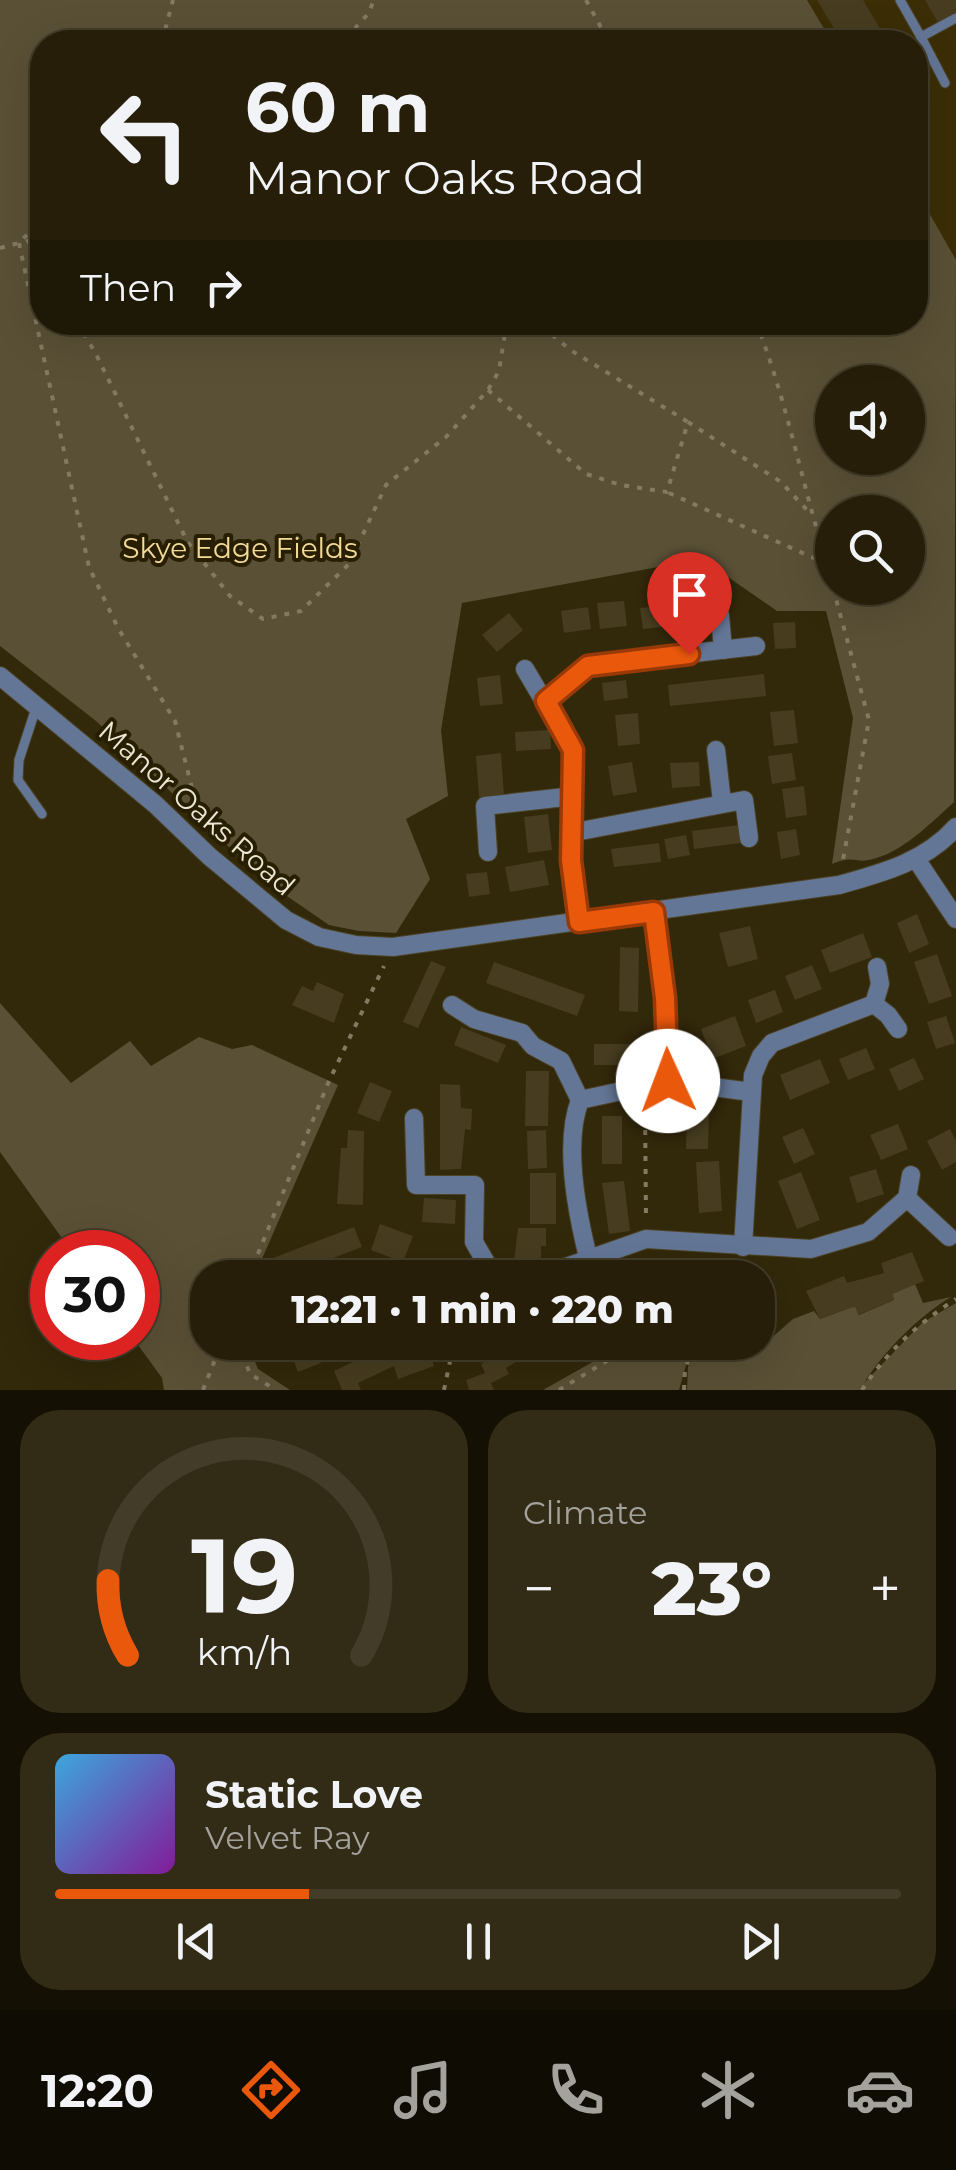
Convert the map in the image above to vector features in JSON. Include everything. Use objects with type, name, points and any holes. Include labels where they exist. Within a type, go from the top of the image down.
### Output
[{"type":"street","points":[[720,615],[723,650]]},
{"type":"street","points":[[546,701],[588,666],[756,646]]},
{"type":"street","points":[[525,670],[573,750],[570,832],[579,922]]},
{"type":"street","name":"Manor Oaks Road","points":[[0,676],[156,805],[209,856],[286,920],[320,937],[356,945],[393,947],[838,885],[890,871],[916,859],[956,827]]},
{"type":"street","points":[[716,750],[722,802]]},
{"type":"street","points":[[488,852],[485,806],[574,796]]},
{"type":"street","points":[[570,832],[744,800],[749,838]]},
{"type":"street","points":[[916,859],[956,919]]},
{"type":"street","points":[[654,912],[665,998],[668,1081]]},
{"type":"street","points":[[874,1004],[880,984],[877,967]]},
{"type":"street","points":[[452,1004],[474,1019],[522,1033],[533,1046],[561,1061],[580,1100],[574,1115],[574,1204],[588,1257]]},
{"type":"street","points":[[874,1004],[898,1029]]},
{"type":"street","points":[[743,1247],[751,1092],[761,1056],[772,1043],[874,1004]]},
{"type":"street","points":[[580,1100],[668,1081],[751,1092]]},
{"type":"street","points":[[414,1118],[416,1186],[475,1186],[474,1242],[484,1260]]},
{"type":"street","points":[[580,1260],[646,1239],[810,1249],[868,1232],[907,1198],[911,1174]]},
{"type":"street","points":[[907,1198],[950,1236]]},
{"type":"lane","points":[[900,0],[916,30]]},
{"type":"lane","points":[[928,33],[956,18]]},
{"type":"lane","points":[[928,52],[945,83]]},
{"type":"lane","points":[[37,704],[19,760],[18,780],[42,814]]},
{"type":"path","points":[[165,30],[173,0]]},
{"type":"path","points":[[356,30],[374,0]]},
{"type":"path","points":[[586,0],[603,30]]},
{"type":"path","points":[[0,248],[18,243],[30,233]]},
{"type":"path","points":[[26,238],[30,245]]},
{"type":"path","points":[[18,243],[30,298]]},
{"type":"path","points":[[38,335],[89,566],[118,628],[175,721],[209,856]]},
{"type":"path","points":[[85,335],[187,542],[230,596],[264,619],[301,612],[349,564],[386,484],[446,437],[488,390],[498,370],[505,335]]},
{"type":"path","points":[[552,335],[781,482],[811,514]]},
{"type":"path","points":[[761,335],[781,393],[815,526]]},
{"type":"path","points":[[488,390],[586,474],[621,485],[667,492],[815,559]]},
{"type":"path","points":[[667,492],[688,422]]},
{"type":"path","points":[[838,605],[869,720],[838,885]]},
{"type":"path","points":[[255,1260],[329,1081],[393,947]]},
{"type":"path","points":[[644,1086],[646,1239]]},
{"type":"path","points":[[862,1390],[920,1322],[956,1299]]},
{"type":"path","points":[[203,1390],[215,1360]]},
{"type":"path","points":[[245,1360],[250,1374],[276,1390]]},
{"type":"path","points":[[444,1390],[450,1360]]},
{"type":"path","points":[[559,1390],[608,1360]]},
{"type":"path","points":[[684,1390],[689,1360]]},
{"type":"shaded area","points":[[807,0],[956,0],[956,260],[928,211],[928,30],[825,30]]},
{"type":"green space","name":"Skye Edge Fields","points":[[0,0],[807,0],[825,30],[30,30],[30,335],[928,335],[928,211],[956,260],[954,802],[893,851],[864,861],[832,864],[853,718],[826,611],[777,611],[702,559],[462,603],[441,730],[448,796],[406,819],[430,879],[396,933],[329,925],[265,881],[96,721],[0,646]]},
{"type":"green space","points":[[0,1003],[71,1083],[130,1041],[151,1066],[199,1037],[232,1049],[252,1045],[338,1085],[261,1260],[190,1260],[190,1360],[254,1360],[258,1369],[290,1390],[164,1390],[162,1378],[149,1360],[160,1360],[160,1230],[56,1230],[0,1152]]},
{"type":"green space","points":[[915,1284],[923,1303],[951,1297],[903,1335],[864,1383],[922,1323],[956,1303],[956,1390],[687,1390],[692,1360],[775,1360],[775,1335],[793,1319],[814,1311],[820,1319],[855,1306],[859,1315],[894,1300],[892,1294]]},
{"type":"green space","points":[[596,1360],[688,1360],[679,1390],[543,1390]]},
{"type":"building","points":[[817,0],[863,0],[881,30],[835,30]]},
{"type":"building","points":[[925,0],[956,0],[956,14],[939,24]]},
{"type":"building","points":[[706,600],[709,622],[682,625],[680,603]]},
{"type":"building","points":[[624,601],[627,626],[600,629],[597,603]]},
{"type":"building","points":[[668,605],[671,626],[643,629],[640,608]]},
{"type":"building","points":[[588,607],[591,629],[564,633],[561,611]]},
{"type":"building","points":[[509,613],[523,630],[497,652],[482,635]]},
{"type":"building","points":[[795,622],[796,648],[775,649],[773,623]]},
{"type":"building","points":[[764,674],[766,696],[670,706],[668,685]]},
{"type":"building","points":[[500,675],[503,704],[480,706],[477,678]]},
{"type":"building","points":[[626,680],[628,698],[604,701],[602,683]]},
{"type":"building","points":[[794,710],[798,743],[774,746],[770,712]]},
{"type":"building","points":[[638,713],[640,744],[618,746],[615,715]]},
{"type":"building","points":[[550,730],[551,749],[516,751],[515,732]]},
{"type":"building","points":[[501,753],[504,796],[479,797],[476,756]]},
{"type":"building","points":[[792,753],[796,780],[772,784],[768,756]]},
{"type":"building","points":[[632,762],[637,792],[613,796],[608,766]]},
{"type":"building","points":[[699,762],[700,786],[672,788],[670,763]]},
{"type":"building","points":[[804,786],[807,815],[786,818],[782,789]]},
{"type":"building","points":[[548,814],[552,850],[528,853],[524,817]]},
{"type":"building","points":[[739,825],[741,843],[694,849],[692,831]]},
{"type":"building","points":[[796,829],[800,855],[781,859],[777,832]]},
{"type":"building","points":[[686,835],[690,855],[668,859],[664,839]]},
{"type":"building","points":[[659,843],[661,862],[614,867],[611,849]]},
{"type":"building","points":[[544,860],[549,885],[510,892],[505,867]]},
{"type":"building","points":[[487,872],[490,894],[469,897],[466,874]]},
{"type":"building","points":[[917,914],[929,944],[909,953],[897,923]]},
{"type":"building","points":[[750,926],[758,959],[728,967],[719,933]]},
{"type":"building","points":[[863,933],[872,957],[830,973],[821,950]]},
{"type":"building","points":[[620,947],[639,948],[638,1012],[619,1011]]},
{"type":"building","points":[[937,954],[952,996],[929,1004],[914,962]]},
{"type":"building","points":[[431,961],[446,967],[418,1028],[403,1022]]},
{"type":"building","points":[[494,962],[585,995],[577,1016],[486,983]]},
{"type":"building","points":[[812,965],[822,989],[795,1000],[785,976]]},
{"type":"building","points":[[317,982],[344,994],[334,1023],[292,1005],[302,986],[313,991]]},
{"type":"building","points":[[775,990],[783,1012],[756,1023],[748,1000]]},
{"type":"building","points":[[735,1016],[746,1046],[712,1059],[701,1029]]},
{"type":"building","points":[[946,1016],[955,1043],[936,1049],[927,1022]]},
{"type":"building","points":[[461,1027],[506,1045],[498,1063],[454,1045]]},
{"type":"building","points":[[594,1044],[635,1044],[635,1065],[594,1065]]},
{"type":"building","points":[[866,1048],[875,1069],[848,1080],[839,1059]]},
{"type":"building","points":[[914,1058],[924,1079],[899,1091],[889,1069]]},
{"type":"building","points":[[820,1059],[830,1083],[790,1100],[780,1075]]},
{"type":"building","points":[[526,1071],[549,1071],[548,1126],[525,1126]]},
{"type":"building","points":[[370,1082],[392,1091],[379,1122],[357,1113]]},
{"type":"building","points":[[440,1084],[460,1085],[461,1108],[472,1109],[471,1130],[465,1129],[461,1169],[440,1170]]},
{"type":"building","points":[[687,1106],[709,1106],[708,1149],[686,1149]]},
{"type":"building","points":[[602,1116],[622,1116],[622,1164],[602,1164]]},
{"type":"building","points":[[898,1124],[908,1149],[881,1160],[870,1135]]},
{"type":"building","points":[[803,1128],[815,1154],[794,1164],[782,1137]]},
{"type":"building","points":[[950,1129],[956,1141],[956,1162],[942,1170],[927,1141]]},
{"type":"building","points":[[348,1130],[364,1131],[363,1205],[337,1204],[341,1148],[347,1148]]},
{"type":"building","points":[[546,1130],[547,1168],[528,1169],[527,1131]]},
{"type":"building","points":[[719,1161],[722,1211],[699,1213],[696,1162]]},
{"type":"building","points":[[876,1169],[884,1194],[857,1203],[849,1177]]},
{"type":"building","points":[[801,1172],[820,1220],[797,1229],[778,1181]]},
{"type":"building","points":[[530,1173],[556,1173],[556,1224],[530,1224]]},
{"type":"building","points":[[624,1181],[630,1231],[609,1234],[602,1183]]},
{"type":"building","points":[[424,1198],[456,1200],[455,1224],[422,1222]]},
{"type":"building","points":[[380,1224],[413,1236],[404,1260],[371,1250]]},
{"type":"building","points":[[354,1227],[362,1247],[328,1260],[273,1258]]},
{"type":"building","points":[[518,1228],[546,1228],[541,1260],[514,1260]]},
{"type":"building","points":[[912,1252],[924,1281],[892,1294],[894,1300],[858,1315],[855,1306],[820,1319],[806,1291],[844,1276],[847,1283],[884,1273],[881,1263]]},
{"type":"building","points":[[294,1360],[320,1360],[321,1363],[298,1372]]},
{"type":"building","points":[[357,1360],[432,1360],[434,1366],[398,1379],[394,1366],[358,1383],[361,1390],[342,1390],[334,1371]]},
{"type":"building","points":[[487,1360],[519,1360],[506,1368],[509,1374],[491,1383],[494,1390],[469,1390],[466,1380],[485,1373],[481,1364]]},
{"type":"route","points":[[668,1081],[665,998],[654,912],[579,922],[570,832],[573,750],[546,701],[588,666],[689,654]]}]
